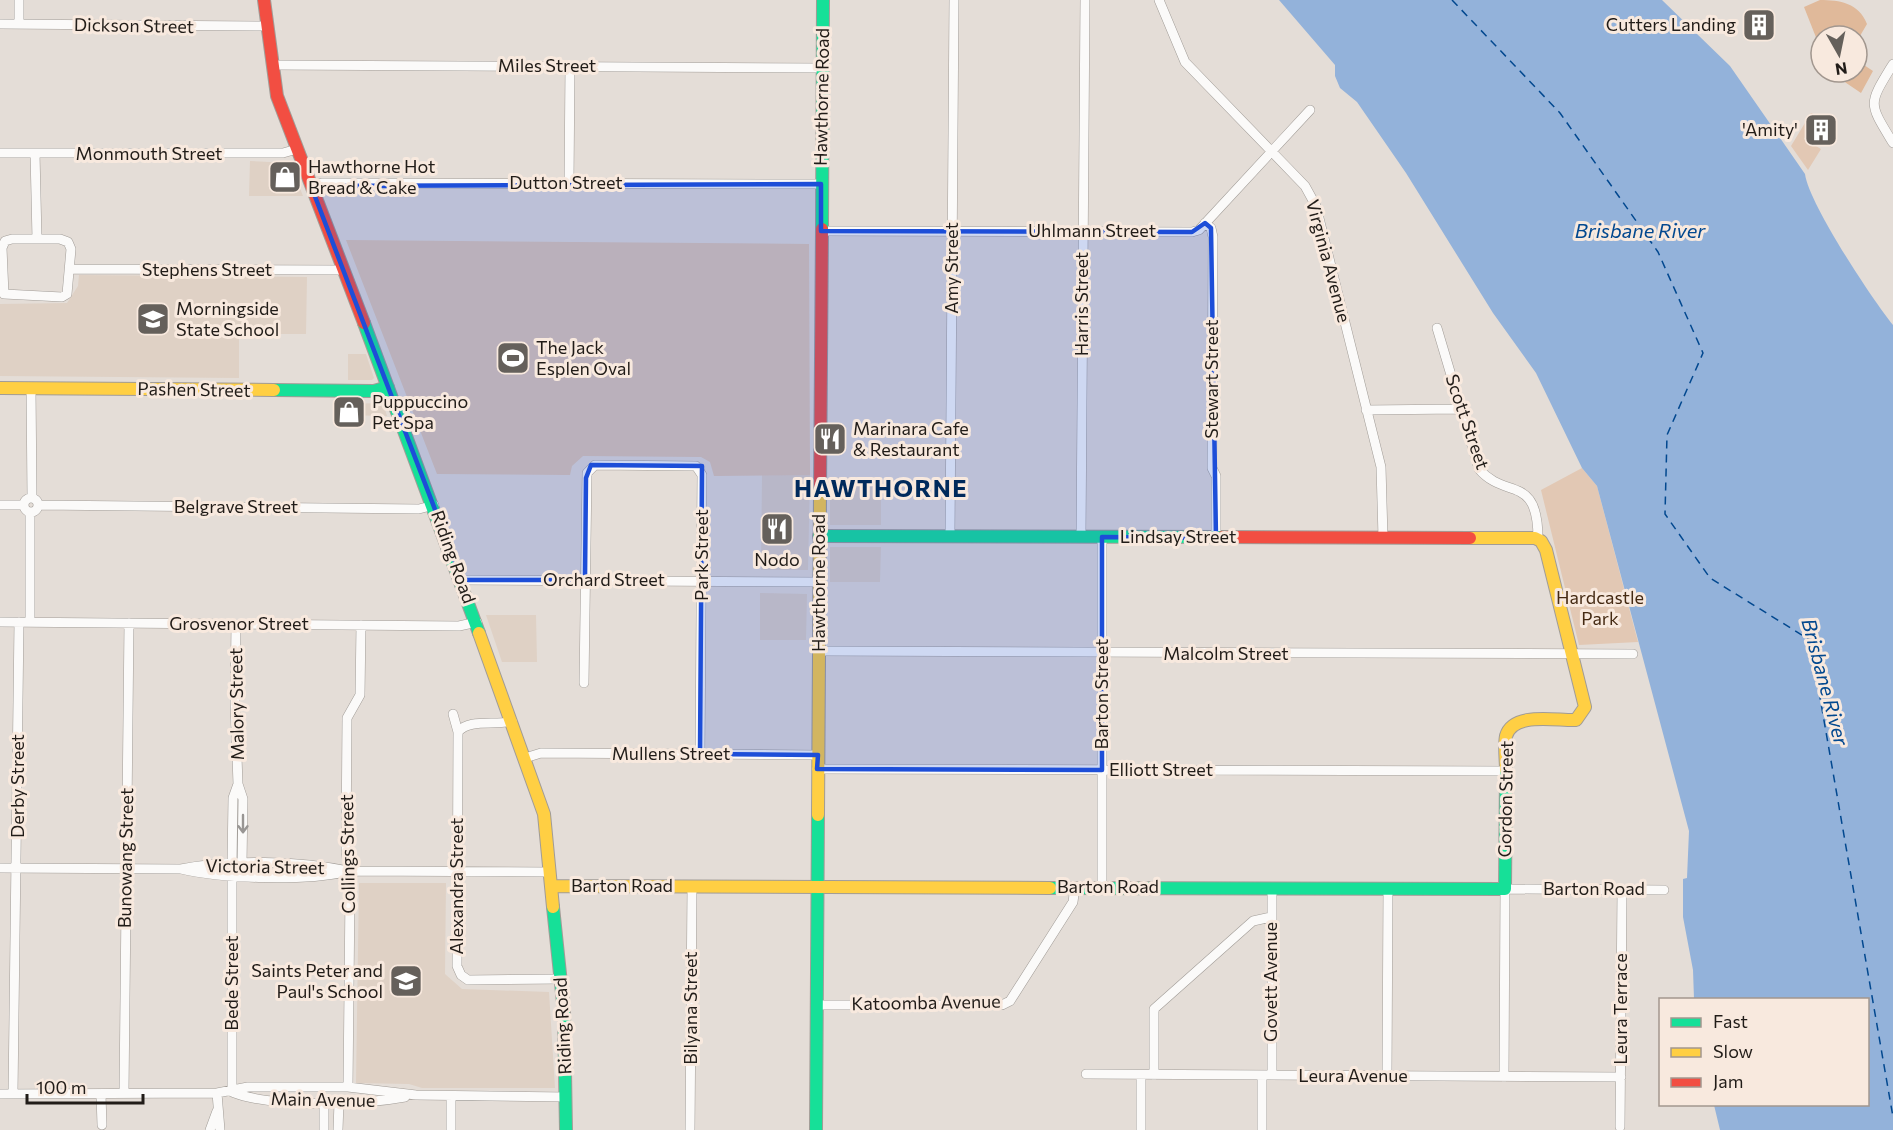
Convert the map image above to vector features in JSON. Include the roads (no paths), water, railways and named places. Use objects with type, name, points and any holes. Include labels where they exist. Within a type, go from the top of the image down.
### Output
[{"type":"street","points":[[19,0],[19,24]]},
{"type":"street","name":"Riding Road","points":[[264,0],[277,96],[462,580],[544,814],[566,1055],[566,1130]]},
{"type":"street","name":"Hawthorne Road","points":[[816,1130],[823,0]]},
{"type":"street","name":"Amy Street","points":[[950,536],[954,0]]},
{"type":"street","name":"Harris Street","points":[[1081,537],[1085,0]]},
{"type":"street","name":"Virginia Avenue","points":[[1159,0],[1185,62],[1305,186],[1317,206],[1383,479],[1383,537]]},
{"type":"street","name":"Dickson Street","points":[[0,24],[267,26]]},
{"type":"street","points":[[1893,64],[1873,99],[1876,115],[1893,143]]},
{"type":"street","name":"Miles Street","points":[[272,65],[822,68]]},
{"type":"street","points":[[569,183],[570,66]]},
{"type":"street","name":"Uhlmann Street","points":[[821,231],[1192,232],[1199,230],[1310,110]]},
{"type":"street","name":"Monmouth Street","points":[[0,153],[283,153],[297,149]]},
{"type":"street","points":[[35,153],[37,238]]},
{"type":"street","name":"Dutton Street","points":[[311,186],[322,183],[821,184]]},
{"type":"street","name":"Stewart Street","points":[[1205,223],[1211,228],[1213,237],[1212,468],[1216,476],[1216,537]]},
{"type":"street","points":[[37,238],[69,242],[69,292],[65,296],[11,296],[2,292],[1,267],[4,242],[37,238]]},
{"type":"street","name":"Stephens Street","points":[[70,269],[344,270]]},
{"type":"street","name":"Scott Street","points":[[1437,328],[1479,469],[1492,482],[1523,491]]},
{"type":"street","name":"Pashen Street","points":[[0,388],[374,391],[388,387]]},
{"type":"street","points":[[30,622],[26,501],[35,502],[31,388]]},
{"type":"street","points":[[1366,411],[1460,409]]},
{"type":"street","name":"Park Street","points":[[585,580],[586,478],[589,469],[595,465],[700,468],[702,475],[700,754]]},
{"type":"street","name":"Gordon Street","points":[[1504,1077],[1506,737],[1511,725],[1528,721],[1572,720],[1583,713],[1586,704],[1546,550],[1538,539],[1538,525],[1528,497],[1523,491]]},
{"type":"street","name":"Belgrave Street","points":[[35,502],[419,508],[434,505]]},
{"type":"street","points":[[0,505],[27,509]]},
{"type":"street","name":"Lindsay Street","points":[[819,536],[1538,539]]},
{"type":"street","name":"Barton Street","points":[[1102,537],[1102,887]]},
{"type":"street","name":"Orchard Street","points":[[462,580],[819,582]]},
{"type":"street","points":[[584,683],[585,580]]},
{"type":"street","name":"Grosvenor Street","points":[[0,622],[459,626],[477,622]]},
{"type":"street","name":"Derby Street","points":[[13,1094],[19,622]]},
{"type":"street","name":"Bunowang Street","points":[[124,1092],[129,623]]},
{"type":"street","name":"Malory Street","points":[[236,624],[238,784],[243,799],[237,864]]},
{"type":"street","name":"Collings Street","points":[[348,1087],[350,892],[347,718],[360,695],[361,625]]},
{"type":"street","name":"Malcolm Street","points":[[819,651],[1574,656],[1633,654]]},
{"type":"street","name":"Alexandra Street","points":[[453,714],[458,732],[457,966],[460,975],[468,980],[560,979]]},
{"type":"street","points":[[458,732],[468,725],[502,724],[512,721]]},
{"type":"street","name":"Mullens Street","points":[[525,758],[541,753],[818,754]]},
{"type":"street","name":"Elliott Street","points":[[818,769],[1505,771]]},
{"type":"street","name":"Victoria Street","points":[[0,868],[182,869],[207,864],[237,864],[321,865],[348,871],[550,872]]},
{"type":"street","name":"Victoria Street","points":[[182,869],[205,875],[322,877],[348,871]]},
{"type":"street","name":"Bede Street","points":[[232,875],[232,1092]]},
{"type":"street","name":"Barton Road","points":[[552,886],[1664,890]]},
{"type":"street","name":"Bilyana Street","points":[[690,1130],[692,886]]},
{"type":"street","name":"Katoomba Avenue","points":[[816,1005],[1002,1005],[1010,1001],[1073,902],[1075,887]]},
{"type":"street","name":"Govett Avenue","points":[[1262,1130],[1267,1075],[1272,888]]},
{"type":"street","points":[[1387,1076],[1388,888]]},
{"type":"street","name":"Leura Terrace","points":[[1620,1128],[1622,890]]},
{"type":"street","points":[[1154,1075],[1154,1009],[1253,921],[1271,917]]},
{"type":"street","name":"Leura Avenue","points":[[1086,1074],[1621,1077]]},
{"type":"street","points":[[1141,1130],[1142,1075]]},
{"type":"street","name":"Main Avenue","points":[[0,1094],[217,1093],[232,1092],[248,1087],[348,1087],[416,1095],[566,1096]]},
{"type":"street","name":"Main Avenue","points":[[232,1092],[249,1099],[324,1102],[383,1101],[416,1095]]},
{"type":"street","points":[[217,1093],[220,1130]]},
{"type":"street","points":[[101,1095],[102,1125]]},
{"type":"street","points":[[451,1096],[451,1130]]},
{"type":"street","points":[[324,1102],[324,1130]]},
{"type":"street","points":[[338,1130],[339,1102]]},
{"type":"street","points":[[210,1130],[217,1111]]},
{"type":"water","name":"Brisbane River","points":[[1279,0],[1662,0],[1730,66],[1805,174],[1817,207],[1829,228],[1857,274],[1893,325],[1893,1130],[1720,1130],[1714,1106],[1869,1106],[1869,998],[1694,998],[1693,970],[1683,917],[1683,879],[1687,878],[1689,831],[1597,486],[1582,468],[1536,373],[1493,313],[1406,173],[1357,102],[1340,88],[1335,76],[1335,65]]},
{"type":"place","name":"Cutters Landing","points":[[1759,25]]},
{"type":"place","name":"'Amity'","points":[[1821,130]]},
{"type":"place","name":"Hawthorne Hot Bread & Cake","points":[[285,177]]},
{"type":"place","name":"Morningside State School","points":[[153,319]]},
{"type":"place","name":"The Jack Esplen Oval","points":[[513,358]]},
{"type":"place","name":"Puppuccino Pet Spa","points":[[349,412]]},
{"type":"place","name":"Marinara Cafe & Restaurant","points":[[830,439]]},
{"type":"place","name":"Nodo","points":[[777,529]]},
{"type":"place","name":"Saints Peter and Paul's School","points":[[406,981]]},
{"type":"district","name":"HAWTHORNE","points":[[881,489]]},
{"type":"park label","name":"Hardcastle Park","points":[[1600,608]]}]
